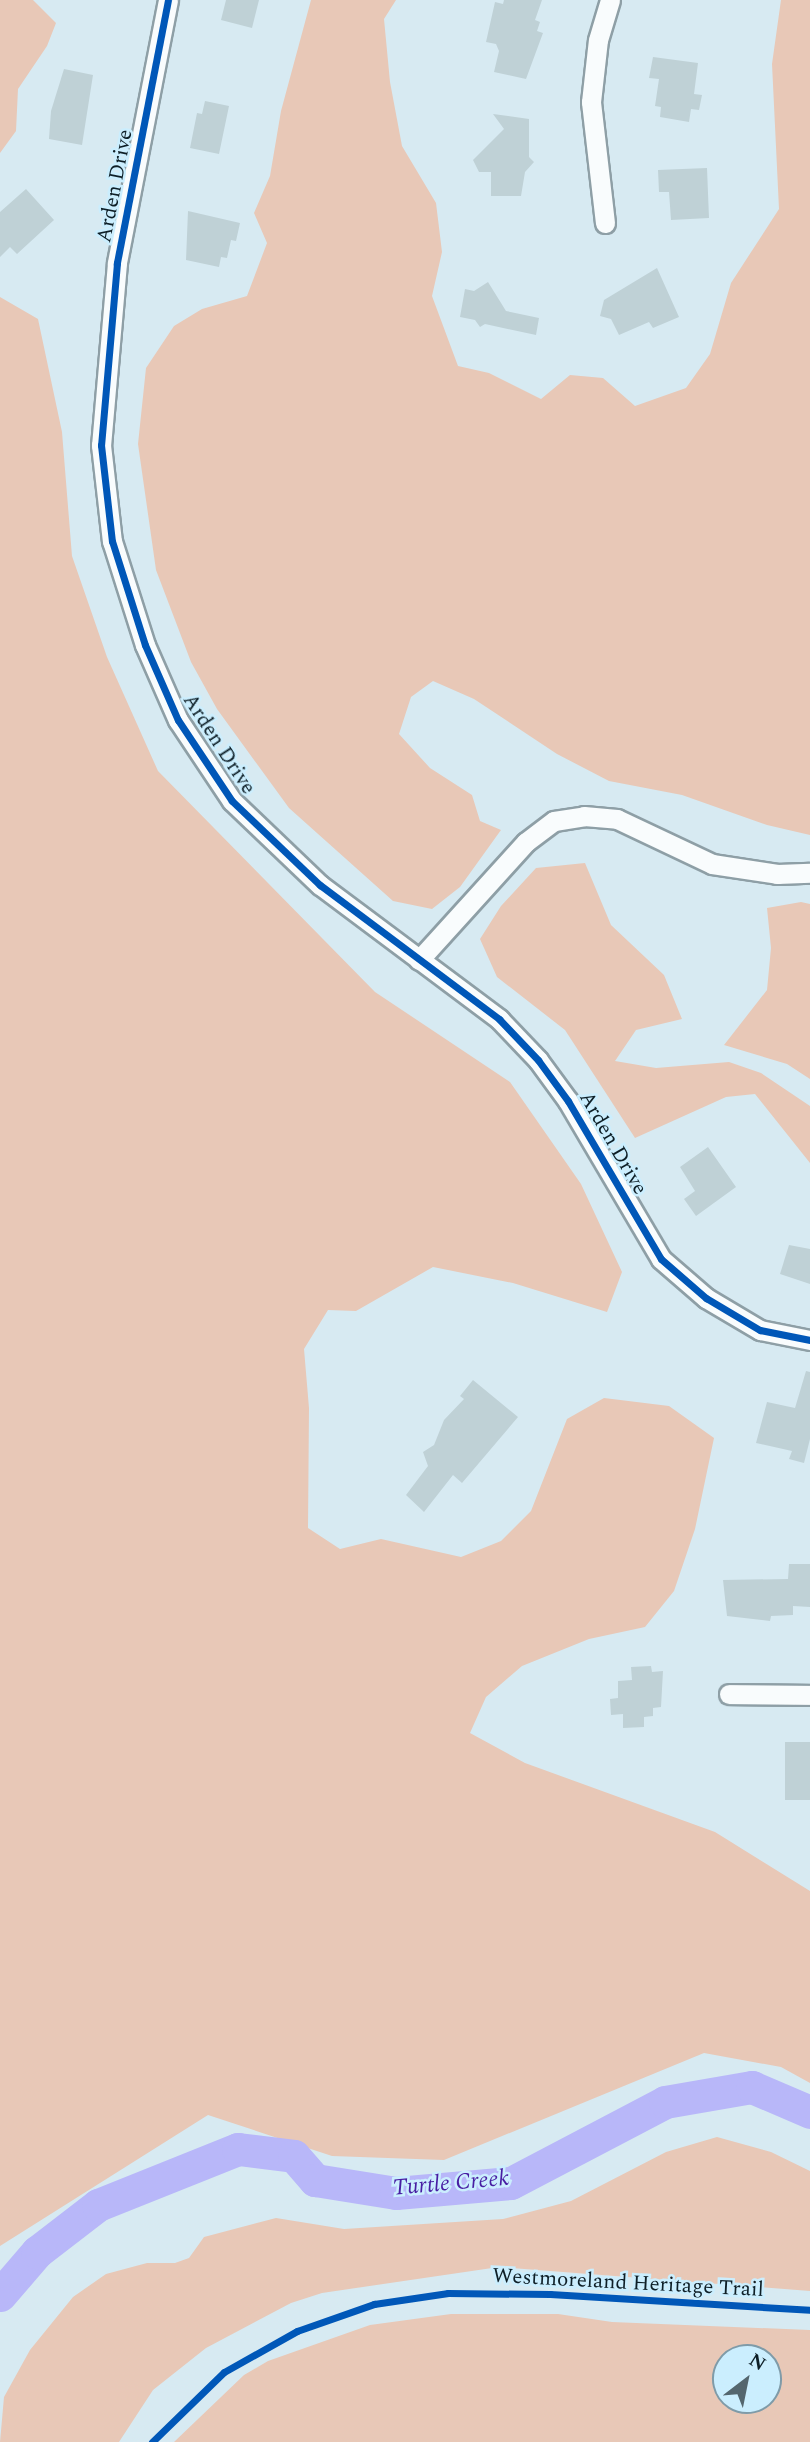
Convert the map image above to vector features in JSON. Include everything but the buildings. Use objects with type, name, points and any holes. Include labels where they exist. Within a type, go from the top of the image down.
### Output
[{"type":"street","name":"Arden Drive","points":[[168,0],[117,263],[101,445],[112,541],[145,645],[178,720],[232,801],[320,885],[499,1019],[538,1060],[568,1101],[661,1259],[706,1298],[760,1330],[810,1340]]},
{"type":"street","points":[[605,223],[591,102],[598,40],[610,0]]},
{"type":"street","points":[[419,960],[526,842],[554,821],[617,819],[712,864],[777,874],[810,873]]},
{"type":"street","points":[[729,1694],[810,1695]]},
{"type":"shaded area","points":[[0,0],[33,0],[56,23],[47,46],[18,89],[16,131],[0,153]]},
{"type":"shaded area","points":[[311,0],[396,0],[384,19],[390,82],[402,146],[436,203],[442,252],[432,296],[458,366],[489,373],[541,399],[570,375],[603,378],[635,406],[686,388],[710,354],[731,283],[779,209],[772,64],[781,0],[810,0],[810,835],[767,825],[682,795],[609,781],[557,754],[474,699],[433,681],[411,697],[399,734],[430,768],[472,795],[480,821],[501,830],[460,887],[432,909],[393,901],[289,808],[217,709],[191,662],[156,570],[138,444],[146,368],[174,326],[202,309],[247,296],[267,243],[254,213],[270,176],[281,111]]},
{"type":"shaded area","points":[[0,297],[38,319],[62,432],[72,556],[107,657],[158,771],[375,992],[510,1082],[581,1184],[622,1272],[607,1312],[513,1283],[433,1267],[356,1311],[328,1310],[304,1349],[309,1408],[308,1528],[340,1549],[381,1539],[461,1557],[501,1541],[531,1511],[567,1419],[604,1398],[669,1406],[714,1438],[695,1529],[674,1591],[645,1627],[589,1639],[522,1666],[486,1697],[470,1733],[525,1763],[715,1832],[810,1891],[810,2083],[781,2067],[704,2053],[444,2160],[332,2156],[208,2115],[0,2246]]},
{"type":"shaded area","points":[[585,863],[611,925],[664,975],[682,1019],[636,1030],[615,1061],[656,1068],[729,1062],[761,1073],[810,1106],[810,1163],[755,1094],[726,1097],[635,1138],[565,1030],[497,977],[480,939],[501,906],[536,868]]},
{"type":"shaded area","points":[[801,902],[810,904],[810,1079],[787,1064],[724,1045],[767,990],[771,948],[767,908]]},
{"type":"shaded area","points":[[717,2137],[771,2152],[810,2171],[810,2291],[499,2267],[322,2293],[291,2303],[206,2348],[153,2390],[119,2442],[0,2442],[4,2397],[30,2350],[73,2297],[106,2274],[147,2263],[175,2263],[189,2258],[204,2237],[276,2218],[344,2229],[503,2219],[571,2201],[666,2152]]},
{"type":"shaded area","points":[[451,2314],[558,2314],[612,2322],[810,2330],[810,2442],[174,2442],[244,2375],[268,2361],[370,2325]]},
{"type":"waterway","name":"Turtle Creek","points":[[0,2295],[37,2252],[98,2205],[238,2149],[294,2156],[315,2180],[396,2193],[511,2183],[665,2102],[752,2087],[810,2112]]},
{"type":"cycle path","points":[[168,0],[117,263],[101,445],[112,541],[145,645],[178,720],[232,801],[320,885],[499,1019],[538,1060],[568,1101],[661,1259],[706,1298],[760,1330],[810,1340]]},
{"type":"cycle path","name":"Westmoreland Heritage Trail","points":[[152,2442],[224,2372],[297,2331],[374,2304],[448,2293],[550,2294],[810,2310]]}]
